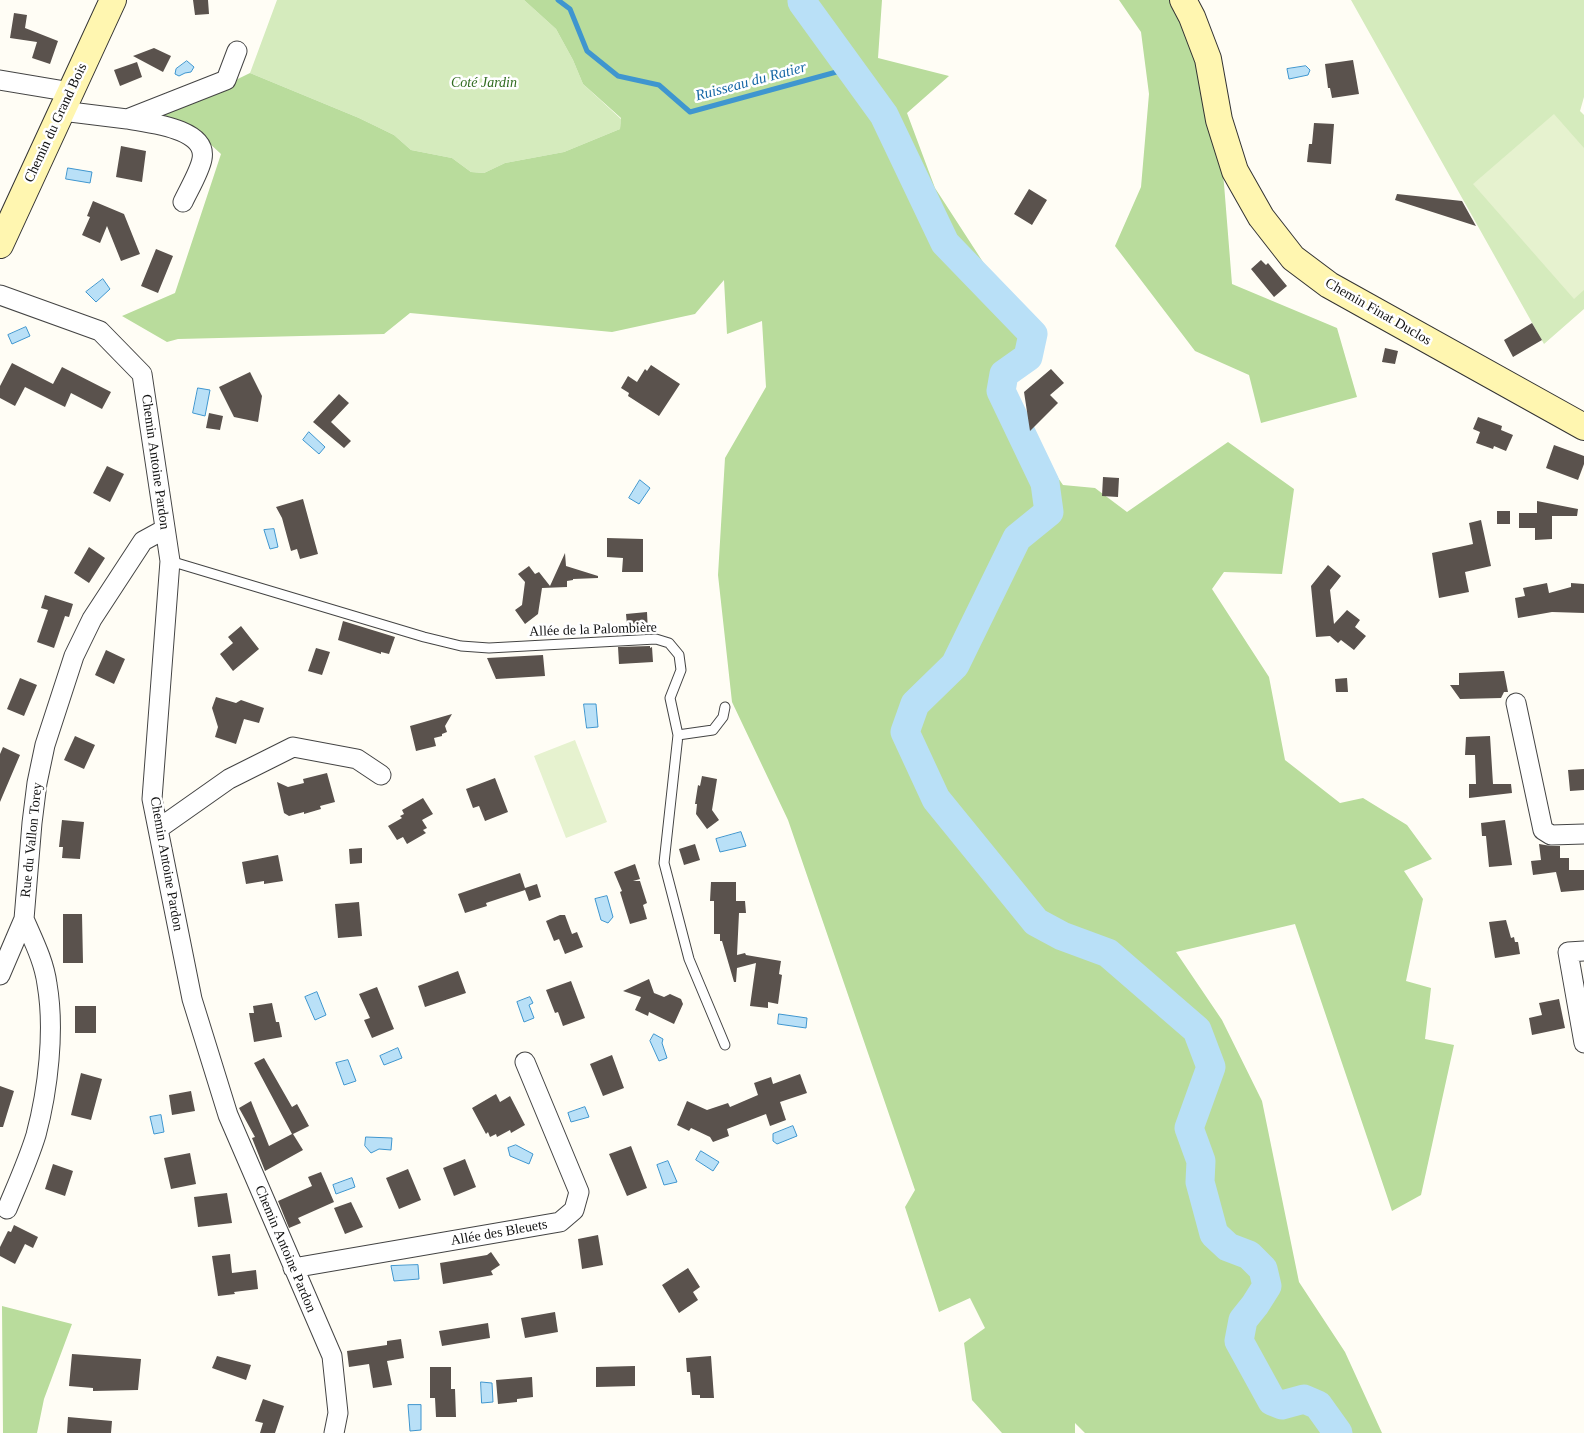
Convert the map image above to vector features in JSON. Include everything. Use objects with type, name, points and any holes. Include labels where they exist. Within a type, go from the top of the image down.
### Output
[{"type":"main road","name":"Chemin du Grand Bois","points":[[0,245],[113,0]]},
{"type":"main road","name":"Chemin Finat Duclos","points":[[1183,0],[1192,17],[1208,59],[1220,120],[1235,171],[1261,216],[1293,258],[1329,285],[1584,426]]},
{"type":"street","points":[[127,119],[226,80],[237,51]]},
{"type":"street","points":[[0,80],[127,119],[186,133],[195,139],[201,149],[202,159],[183,202]]},
{"type":"street","name":"Chemin Antoine Pardon","points":[[0,295],[100,332],[142,374],[170,561],[152,799],[192,999],[228,1115],[332,1356],[338,1414],[334,1433]]},
{"type":"street","name":"Rue du Vallon Torey","points":[[0,975],[24,919],[37,783],[45,745],[71,665],[92,619],[143,541],[165,529]]},
{"type":"street","points":[[1516,703],[1543,830],[1551,835],[1584,834]]},
{"type":"street","points":[[158,829],[229,779],[293,747],[357,759],[381,775]]},
{"type":"street","name":"Rue du Vallon Torey","points":[[6,1209],[24,1169],[36,1135],[48,1061],[50,1027],[47,983],[37,950],[24,919]]},
{"type":"street","points":[[1584,952],[1568,952],[1584,1043]]},
{"type":"street","name":"Allée des Bleuets","points":[[293,1268],[560,1222],[574,1210],[578,1192],[525,1062]]},
{"type":"lane","name":"Allée de la Palombière","points":[[170,561],[424,638],[461,646],[489,648],[656,639],[669,643],[679,655],[681,670],[670,698],[678,735],[664,863],[689,959],[725,1045]]},
{"type":"lane","points":[[678,735],[713,730],[723,717],[725,706]]},
{"type":"green space","name":"Coté Jardin","points":[[277,0],[524,0],[556,29],[573,60],[583,84],[621,119],[620,129],[564,152],[505,163],[484,173],[471,172],[452,158],[411,150],[394,135],[359,118],[250,73]]},
{"type":"green space","points":[[524,0],[882,0],[878,58],[949,76],[907,113],[935,188],[1007,299],[1032,333],[1010,370],[1001,395],[1063,485],[1095,488],[1127,512],[1228,442],[1294,489],[1282,574],[1224,572],[1212,589],[1269,677],[1285,760],[1340,803],[1363,798],[1407,825],[1432,859],[1404,871],[1423,899],[1406,981],[1431,988],[1425,1039],[1454,1045],[1421,1195],[1392,1211],[1295,924],[1176,952],[1222,1020],[1262,1101],[1299,1282],[1345,1352],[1382,1433],[1085,1433],[1075,1423],[1075,1433],[1002,1433],[972,1400],[964,1343],[985,1328],[970,1298],[939,1312],[905,1207],[915,1190],[788,820],[732,702],[718,575],[725,458],[766,387],[762,321],[727,334],[724,280],[695,314],[612,332],[410,313],[384,334],[178,339],[167,342],[122,316],[175,293],[221,154],[197,132],[154,120],[250,73],[359,118],[394,135],[411,150],[452,158],[471,172],[484,173],[505,163],[564,152],[620,129],[621,118],[583,84],[573,60],[556,29]]},
{"type":"green space","points":[[1119,0],[1183,0],[1213,80],[1232,284],[1337,328],[1357,397],[1261,423],[1249,375],[1195,351],[1115,246],[1141,187],[1149,94],[1141,32]]},
{"type":"green space","points":[[1351,0],[1584,0],[1584,97],[1580,111],[1584,115],[1584,309],[1544,344]]},
{"type":"green space","points":[[1554,114],[1584,148],[1584,290],[1574,299],[1473,184]]},
{"type":"green space","points":[[575,740],[607,822],[566,838],[534,756]]},
{"type":"green space","points":[[2,1306],[72,1324],[44,1399],[37,1433],[3,1433]]},
{"type":"water","points":[[187,61],[194,67],[191,72],[179,76],[175,74],[176,69]]},
{"type":"water","points":[[1306,66],[1310,70],[1308,75],[1289,79],[1287,69]]},
{"type":"water","points":[[68,168],[92,172],[90,183],[66,179]]},
{"type":"water","points":[[103,279],[110,289],[96,302],[86,292]]},
{"type":"water","points":[[26,327],[30,336],[12,344],[8,335]]},
{"type":"water","points":[[198,388],[210,390],[205,416],[193,413]]},
{"type":"water","points":[[309,432],[325,447],[319,454],[303,440]]},
{"type":"water","points":[[640,480],[650,488],[639,504],[629,498]]},
{"type":"water","points":[[274,529],[278,547],[270,549],[264,530]]},
{"type":"water","points":[[584,704],[596,704],[598,727],[587,728]]},
{"type":"water","points":[[741,832],[746,846],[720,852],[716,839]]},
{"type":"water","points":[[607,896],[613,917],[608,923],[601,920],[595,899]]},
{"type":"water","points":[[317,992],[326,1015],[315,1020],[305,997]]},
{"type":"water","points":[[530,997],[533,1003],[529,1005],[534,1018],[524,1022],[517,1002]]},
{"type":"water","points":[[779,1014],[807,1018],[806,1028],[778,1024]]},
{"type":"water","points":[[654,1034],[663,1039],[662,1043],[667,1058],[659,1061],[650,1041]]},
{"type":"water","points":[[398,1048],[402,1058],[384,1065],[380,1056]]},
{"type":"water","points":[[348,1060],[356,1081],[344,1085],[336,1063]]},
{"type":"water","points":[[585,1107],[589,1117],[571,1122],[568,1113]]},
{"type":"water","points":[[161,1115],[164,1132],[154,1134],[150,1117]]},
{"type":"water","points":[[793,1126],[797,1136],[777,1144],[773,1141],[773,1134]]},
{"type":"water","points":[[366,1137],[392,1138],[391,1150],[379,1149],[371,1153],[365,1146]]},
{"type":"water","points":[[516,1145],[533,1154],[529,1164],[510,1156],[508,1148]]},
{"type":"water","points":[[701,1151],[719,1162],[713,1171],[696,1160]]},
{"type":"water","points":[[668,1161],[677,1182],[664,1185],[657,1165]]},
{"type":"water","points":[[352,1178],[355,1187],[336,1194],[333,1185]]},
{"type":"water","points":[[418,1265],[419,1279],[394,1281],[391,1266]]},
{"type":"water","points":[[481,1382],[492,1383],[493,1402],[482,1403]]},
{"type":"water","points":[[408,1405],[421,1405],[421,1430],[410,1431]]},
{"type":"building","points":[[193,0],[208,0],[209,14],[195,15]]},
{"type":"building","points":[[14,13],[27,15],[25,28],[58,41],[50,64],[32,58],[37,42],[10,38]]},
{"type":"building","points":[[154,48],[171,56],[163,72],[133,56]]},
{"type":"building","points":[[1353,60],[1359,94],[1332,98],[1330,88],[1328,88],[1325,64]]},
{"type":"building","points":[[137,62],[142,77],[120,86],[114,70]]},
{"type":"building","points":[[1314,123],[1334,124],[1331,164],[1307,162],[1309,144],[1312,144]]},
{"type":"building","points":[[121,146],[146,151],[142,182],[116,177]]},
{"type":"building","points":[[1029,189],[1047,200],[1032,225],[1014,214]]},
{"type":"building","points":[[1397,194],[1462,201],[1476,226],[1395,200]]},
{"type":"building","points":[[93,201],[124,214],[140,254],[121,261],[107,226],[100,243],[82,235],[90,217],[87,216]]},
{"type":"building","points":[[156,249],[173,256],[158,293],[141,286]]},
{"type":"building","points":[[1261,260],[1266,265],[1268,263],[1287,286],[1274,297],[1251,269]]},
{"type":"building","points":[[1532,323],[1542,340],[1513,357],[1504,340]]},
{"type":"building","points":[[1385,348],[1398,351],[1395,364],[1382,362]]},
{"type":"building","points":[[12,363],[53,384],[62,367],[111,392],[102,409],[71,393],[65,407],[25,387],[15,406],[0,398],[0,386]]},
{"type":"building","points":[[651,365],[680,384],[659,416],[628,396],[629,393],[621,388],[628,376],[637,382],[645,369],[647,371]]},
{"type":"building","points":[[1051,369],[1064,383],[1050,395],[1058,403],[1030,431],[1024,392]]},
{"type":"building","points":[[250,372],[262,396],[258,422],[234,417],[219,387]]},
{"type":"building","points":[[339,394],[349,403],[331,422],[351,441],[344,448],[313,422]]},
{"type":"building","points":[[209,413],[223,416],[220,430],[206,428]]},
{"type":"building","points":[[1478,417],[1502,426],[1501,430],[1513,435],[1506,451],[1494,446],[1493,449],[1476,443],[1480,432],[1473,429]]},
{"type":"building","points":[[1554,445],[1584,456],[1584,464],[1578,480],[1546,468]]},
{"type":"building","points":[[107,466],[124,474],[110,502],[93,493]]},
{"type":"building","points":[[1103,477],[1119,478],[1118,497],[1102,496]]},
{"type":"building","points":[[303,499],[318,554],[300,559],[297,549],[291,551],[282,518],[276,507]]},
{"type":"building","points":[[1537,501],[1578,509],[1577,516],[1552,516],[1552,539],[1535,540],[1535,528],[1519,528],[1519,513],[1537,513]]},
{"type":"building","points":[[1497,511],[1510,511],[1510,524],[1497,524]]},
{"type":"building","points":[[1481,520],[1491,566],[1465,572],[1469,592],[1439,598],[1432,553],[1473,544],[1469,523]]},
{"type":"building","points":[[607,538],[643,539],[643,572],[622,572],[623,558],[607,557]]},
{"type":"building","points":[[89,547],[105,558],[89,583],[74,573]]},
{"type":"building","points":[[565,553],[566,566],[598,576],[598,578],[573,579],[567,581],[567,587],[542,588],[538,614],[525,624],[515,610],[522,605],[525,582],[518,574],[529,566],[535,574],[539,572],[550,586]]},
{"type":"building","points":[[1328,565],[1341,576],[1330,590],[1334,624],[1347,610],[1360,620],[1355,627],[1366,636],[1354,650],[1341,640],[1338,643],[1330,636],[1316,637],[1311,586]]},
{"type":"building","points":[[1547,583],[1549,593],[1571,587],[1571,583],[1584,584],[1584,613],[1552,612],[1518,618],[1515,598],[1525,596],[1523,588]]},
{"type":"building","points":[[45,595],[73,604],[69,617],[65,616],[54,648],[37,642],[48,610],[41,608]]},
{"type":"building","points":[[647,612],[648,633],[618,635],[617,626],[627,625],[626,614]]},
{"type":"building","points":[[343,621],[395,637],[389,654],[381,652],[381,654],[338,640]]},
{"type":"building","points":[[241,626],[259,649],[233,671],[220,654],[233,643],[228,637]]},
{"type":"building","points":[[650,646],[650,648],[652,647],[653,662],[619,664],[618,647]]},
{"type":"building","points":[[316,648],[330,652],[322,675],[308,671]]},
{"type":"building","points":[[106,650],[125,659],[114,684],[95,675]]},
{"type":"building","points":[[543,655],[545,676],[496,679],[487,658]]},
{"type":"building","points":[[1504,671],[1508,692],[1504,692],[1501,698],[1460,699],[1450,685],[1459,685],[1459,673]]},
{"type":"building","points":[[20,678],[37,685],[24,716],[7,709]]},
{"type":"building","points":[[1347,678],[1348,692],[1336,692],[1335,679]]},
{"type":"building","points":[[216,697],[236,703],[241,700],[264,708],[259,723],[244,719],[236,744],[215,737],[218,727],[212,708]]},
{"type":"building","points":[[452,714],[445,726],[447,732],[442,734],[442,736],[434,738],[436,746],[416,751],[410,726]]},
{"type":"building","points":[[75,736],[95,745],[84,769],[64,760]]},
{"type":"building","points":[[1490,736],[1493,784],[1511,784],[1512,793],[1469,798],[1469,784],[1476,784],[1475,755],[1465,755],[1466,737]]},
{"type":"building","points":[[3,747],[20,755],[0,802],[0,754]]},
{"type":"building","points":[[1584,769],[1584,790],[1570,791],[1568,770]]},
{"type":"building","points":[[327,773],[335,802],[320,806],[321,809],[304,814],[304,812],[289,816],[284,813],[277,782],[288,787],[304,783],[303,779]]},
{"type":"building","points":[[702,776],[717,779],[712,810],[719,820],[707,829],[696,814],[697,804],[695,804],[698,785],[700,786]]},
{"type":"building","points":[[495,778],[508,812],[485,821],[479,806],[473,808],[466,789]]},
{"type":"building","points":[[423,798],[433,814],[422,820],[427,828],[423,830],[426,833],[407,844],[403,837],[397,840],[388,826],[402,818],[400,816],[404,814],[402,810]]},
{"type":"building","points":[[62,820],[84,822],[80,859],[62,858],[63,847],[59,847]]},
{"type":"building","points":[[1505,820],[1512,865],[1489,867],[1486,836],[1482,836],[1481,823]]},
{"type":"building","points":[[695,844],[700,860],[684,865],[679,849]]},
{"type":"building","points":[[1539,844],[1560,846],[1560,858],[1569,858],[1569,870],[1584,870],[1584,890],[1561,892],[1556,872],[1533,875],[1531,861],[1541,860]]},
{"type":"building","points":[[362,848],[362,863],[350,864],[349,849]]},
{"type":"building","points":[[278,855],[283,881],[264,884],[264,881],[246,884],[242,862]]},
{"type":"building","points":[[635,864],[640,879],[633,881],[640,881],[647,903],[643,905],[647,919],[630,924],[620,892],[622,891],[614,872]]},
{"type":"building","points":[[520,873],[525,888],[537,884],[541,897],[529,901],[525,890],[486,903],[487,906],[465,913],[458,894]]},
{"type":"building","points":[[711,882],[736,882],[736,901],[745,901],[746,913],[739,913],[737,955],[745,953],[746,955],[781,961],[779,974],[782,975],[778,1004],[768,1002],[768,1008],[750,1006],[756,963],[737,968],[736,982],[734,982],[722,941],[720,941],[720,934],[714,934],[714,901],[710,901]]},
{"type":"building","points":[[359,902],[362,936],[338,938],[335,904]]},
{"type":"building","points":[[63,914],[82,914],[83,963],[63,963]]},
{"type":"building","points":[[560,915],[565,915],[572,934],[577,932],[583,947],[565,954],[559,939],[554,941],[546,921]]},
{"type":"building","points":[[1506,920],[1511,938],[1514,937],[1515,942],[1518,942],[1520,954],[1495,958],[1489,922]]},
{"type":"building","points":[[458,971],[466,993],[425,1007],[418,986]]},
{"type":"building","points":[[649,979],[654,993],[664,997],[670,994],[681,999],[683,1004],[674,1024],[649,1012],[648,1016],[635,1010],[641,997],[623,991]]},
{"type":"building","points":[[571,981],[585,1018],[563,1026],[558,1012],[555,1013],[546,990]]},
{"type":"building","points":[[377,987],[394,1029],[372,1038],[364,1020],[370,1018],[359,994]]},
{"type":"building","points":[[1559,999],[1565,1028],[1532,1035],[1529,1018],[1542,1015],[1539,1003]]},
{"type":"building","points":[[272,1003],[276,1022],[279,1022],[282,1037],[254,1042],[249,1013],[254,1013],[253,1006]]},
{"type":"building","points":[[75,1006],[96,1006],[96,1033],[75,1033]]},
{"type":"building","points":[[612,1055],[624,1088],[603,1096],[590,1064]]},
{"type":"building","points":[[264,1058],[292,1107],[297,1104],[309,1126],[293,1134],[303,1150],[265,1171],[252,1138],[255,1137],[239,1108],[251,1101],[269,1146],[292,1134],[254,1063]]},
{"type":"building","points":[[81,1073],[102,1079],[91,1120],[71,1115]]},
{"type":"building","points":[[800,1074],[807,1093],[780,1102],[786,1120],[770,1126],[766,1114],[727,1129],[729,1136],[713,1142],[710,1137],[691,1128],[689,1131],[677,1125],[687,1101],[707,1110],[728,1103],[730,1107],[758,1095],[754,1083],[771,1077],[773,1084]]},
{"type":"building","points":[[0,1086],[14,1091],[3,1127],[0,1127]]},
{"type":"building","points":[[191,1091],[195,1111],[172,1115],[169,1095]]},
{"type":"building","points":[[496,1094],[500,1102],[510,1096],[525,1125],[511,1133],[510,1130],[497,1137],[496,1134],[490,1137],[488,1132],[486,1134],[472,1108]]},
{"type":"building","points":[[631,1146],[647,1188],[627,1196],[609,1154]]},
{"type":"building","points":[[190,1153],[196,1184],[171,1189],[164,1158]]},
{"type":"building","points":[[465,1159],[476,1187],[454,1196],[443,1168]]},
{"type":"building","points":[[53,1164],[73,1171],[65,1196],[45,1189]]},
{"type":"building","points":[[408,1169],[421,1200],[399,1209],[386,1178]]},
{"type":"building","points":[[321,1172],[334,1202],[298,1218],[301,1223],[289,1228],[278,1201],[312,1186],[308,1177]]},
{"type":"building","points":[[227,1193],[232,1223],[198,1227],[194,1197]]},
{"type":"building","points":[[351,1202],[363,1227],[345,1234],[334,1208]]},
{"type":"building","points":[[14,1225],[38,1237],[33,1248],[25,1244],[15,1264],[0,1256],[0,1247],[8,1231],[11,1232]]},
{"type":"building","points":[[598,1235],[603,1265],[582,1269],[578,1239]]},
{"type":"building","points":[[491,1252],[500,1265],[491,1271],[493,1275],[443,1284],[440,1263],[487,1255]]},
{"type":"building","points":[[230,1254],[232,1273],[256,1270],[258,1289],[218,1296],[212,1256]]},
{"type":"building","points":[[688,1268],[700,1287],[693,1292],[698,1300],[679,1313],[662,1285]]},
{"type":"building","points":[[555,1312],[558,1332],[525,1338],[521,1318]]},
{"type":"building","points":[[488,1323],[490,1338],[442,1346],[439,1331]]},
{"type":"building","points":[[401,1339],[404,1358],[387,1361],[392,1385],[373,1388],[369,1364],[349,1367],[347,1351],[387,1345],[387,1341]]},
{"type":"building","points":[[72,1354],[141,1359],[138,1390],[93,1391],[93,1388],[69,1386]]},
{"type":"building","points":[[217,1356],[251,1365],[246,1380],[212,1368]]},
{"type":"building","points":[[711,1356],[714,1398],[700,1398],[700,1395],[692,1395],[690,1372],[687,1372],[686,1358]]},
{"type":"building","points":[[635,1366],[635,1386],[596,1387],[596,1367]]},
{"type":"building","points":[[430,1367],[451,1367],[451,1389],[455,1389],[456,1417],[436,1417],[435,1398],[430,1398]]},
{"type":"building","points":[[532,1377],[533,1397],[517,1399],[517,1402],[498,1404],[496,1380]]},
{"type":"building","points":[[263,1399],[284,1406],[275,1433],[260,1433],[263,1423],[255,1421]]},
{"type":"building","points":[[68,1417],[112,1421],[111,1433],[67,1433]]},
{"type":"waterway","name":"Ruisseau du Ratier","points":[[558,0],[570,9],[587,51],[618,76],[659,85],[690,112],[851,68]]},
{"type":"waterway","points":[[802,0],[884,115],[945,243],[1033,334],[1028,357],[1004,374],[1001,391],[1045,483],[1049,512],[1017,538],[955,665],[915,704],[905,732],[936,799],[1036,922],[1062,936],[1108,953],[1197,1030],[1211,1067],[1189,1128],[1201,1161],[1200,1182],[1214,1234],[1228,1247],[1249,1255],[1263,1269],[1267,1286],[1243,1320],[1239,1341],[1272,1401],[1282,1405],[1304,1399],[1318,1405],[1338,1433]]}]
